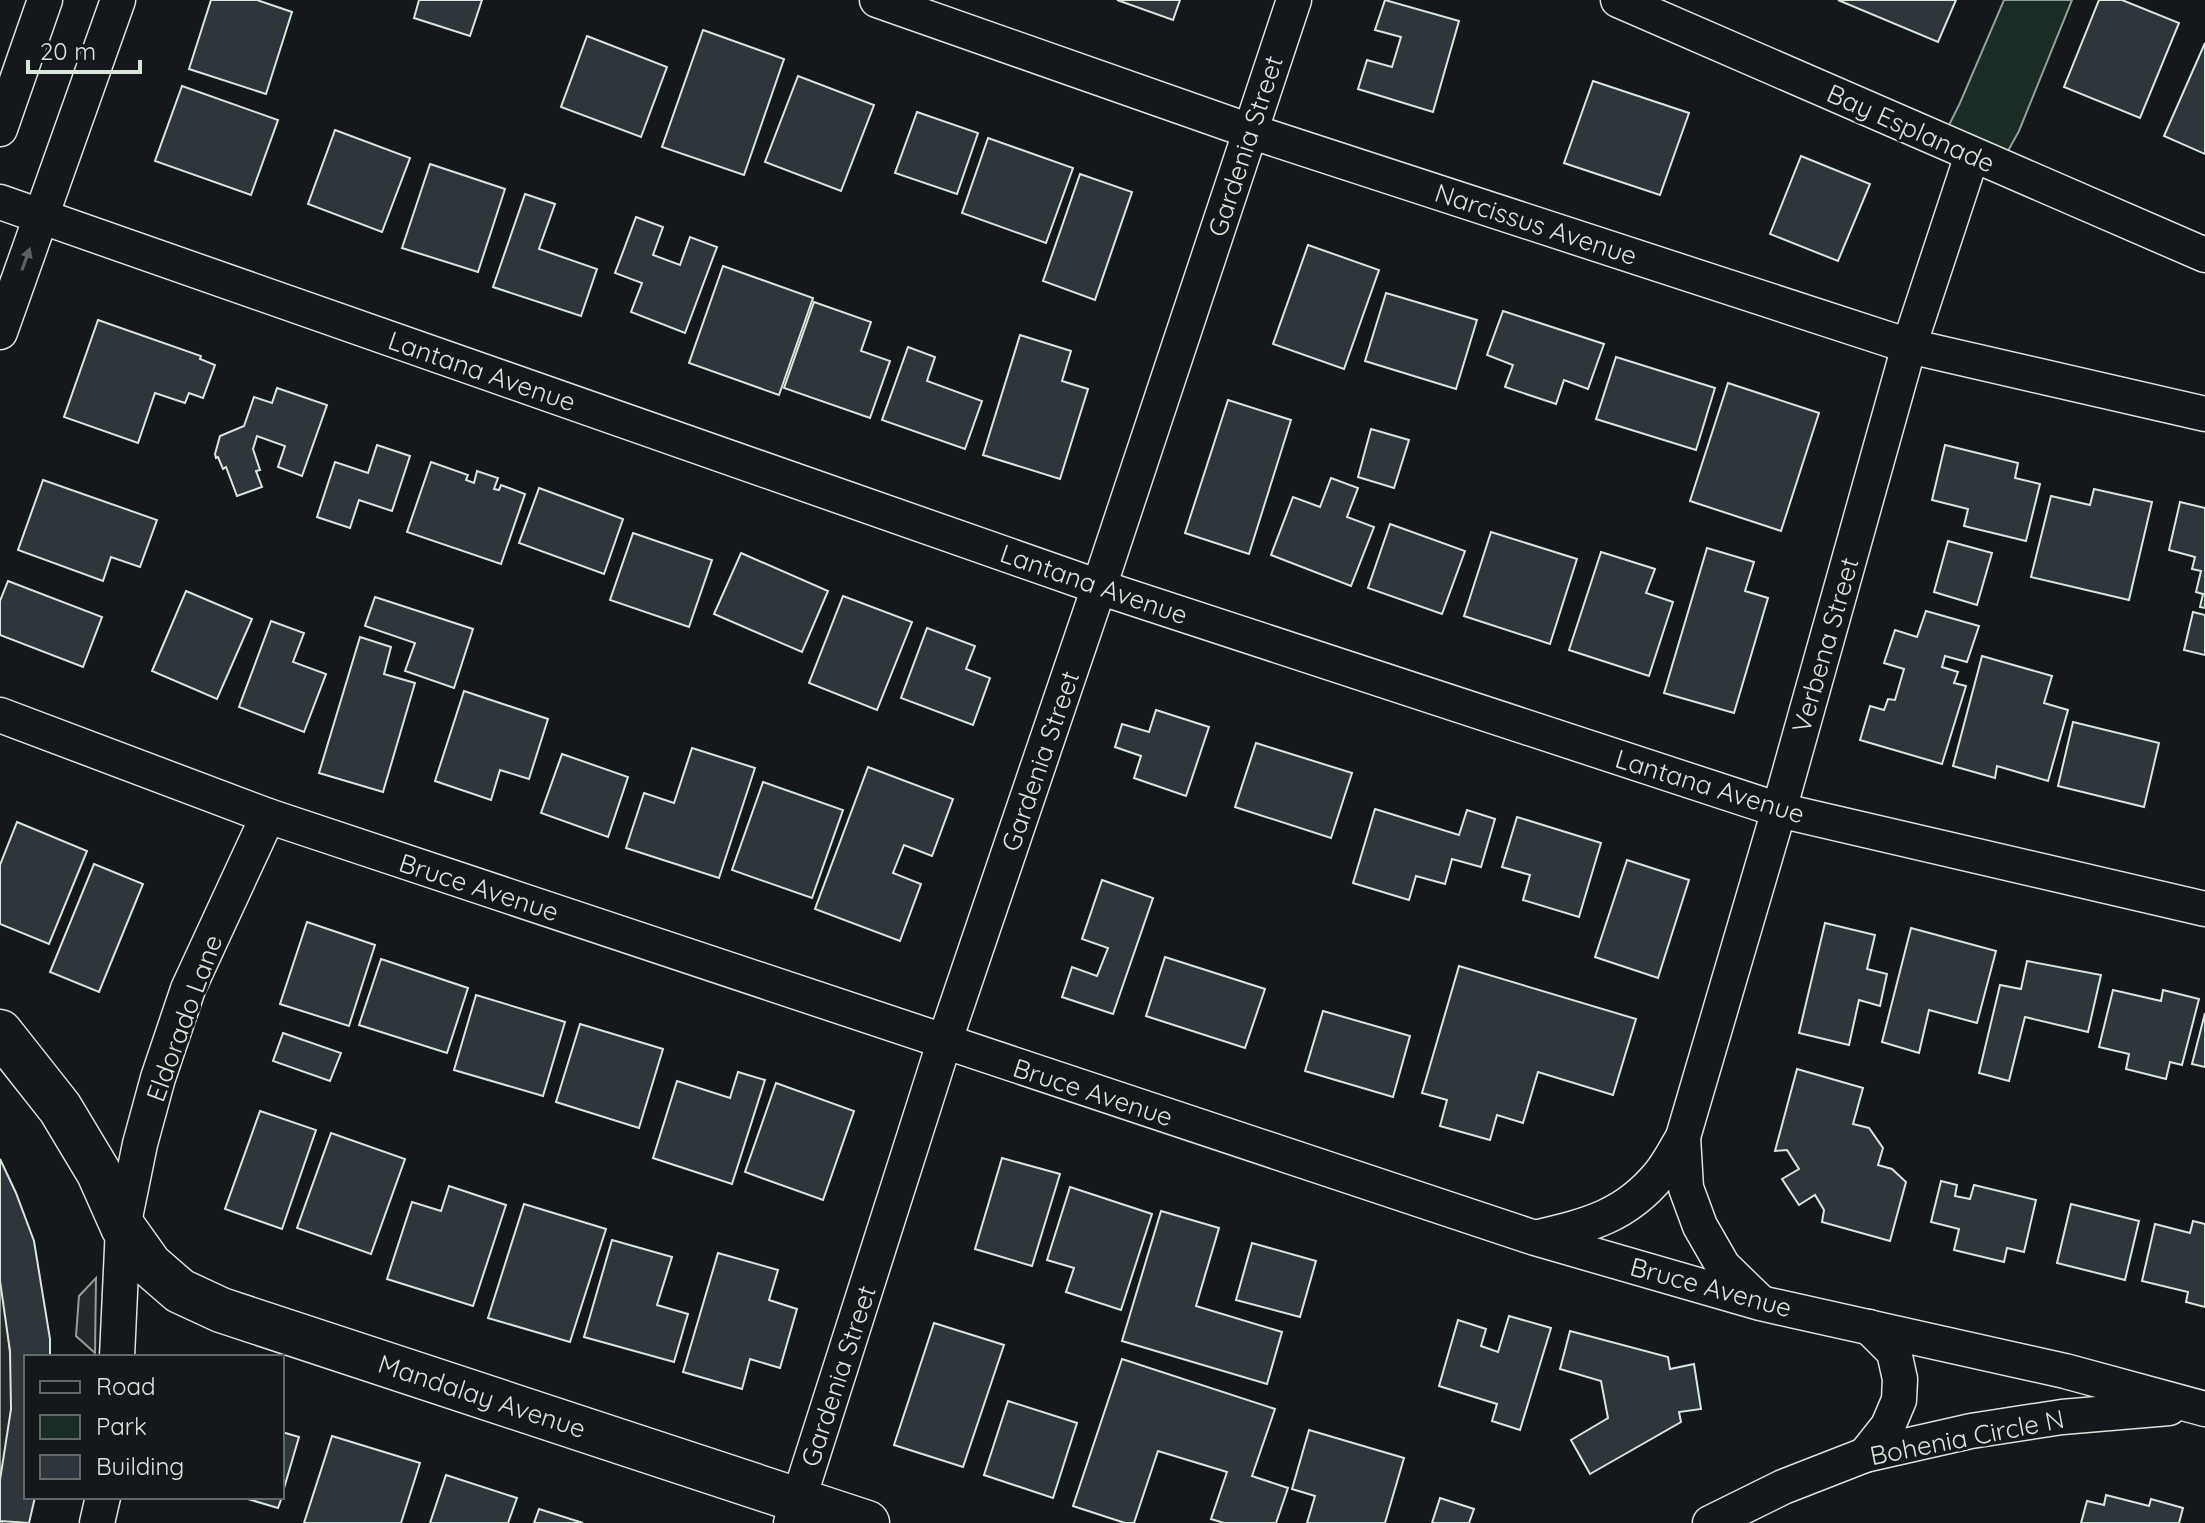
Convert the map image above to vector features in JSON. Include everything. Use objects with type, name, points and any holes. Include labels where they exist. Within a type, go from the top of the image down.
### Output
[{"type":"street","points":[[0,129],[45,0]]},
{"type":"street","points":[[0,332],[118,0]]},
{"type":"street","name":"Narcissus Avenue","points":[[877,0],[1250,131],[1909,346],[2205,414]]},
{"type":"street","name":"Gardenia Street","points":[[795,1512],[944,1043],[1294,0]]},
{"type":"street","name":"Bay Esplanade","points":[[1618,0],[2205,255]]},
{"type":"street","name":"Verbena Street","points":[[1535,1238],[1585,1226],[1628,1206],[1661,1174],[1683,1137],[1779,810],[1909,346],[1972,155]]},
{"type":"street","name":"Lantana Avenue","points":[[0,202],[1099,587],[1779,810],[2205,909]]},
{"type":"street","name":"Bruce Avenue","points":[[0,715],[268,816],[1535,1238],[1760,1303],[2065,1371],[2197,1408]]},
{"type":"street","name":"Eldorado Lane","points":[[117,1355],[123,1227],[140,1144],[158,1078],[188,989],[268,816]]},
{"type":"street","name":"Mandalay Avenue","points":[[0,1032],[60,1108],[99,1173],[123,1227],[150,1265],[180,1291],[221,1310],[795,1512],[867,1523]]},
{"type":"street","name":"Verbena Street","points":[[1683,1137],[1686,1188],[1700,1226],[1723,1266],[1760,1303]]},
{"type":"street","points":[[1865,1455],[1888,1426],[1899,1400],[1900,1379],[1894,1352],[1869,1327]]},
{"type":"street","name":"Bohenia Circle N","points":[[1710,1523],[1783,1487],[1865,1455],[1986,1428],[2062,1417],[2197,1408]]},
{"type":"street","points":[[97,1523],[103,1499]]},
{"type":"green space","points":[[2004,0],[2072,0],[2019,131],[1999,167],[1941,141]]},
{"type":"shaded area","points":[[0,1258],[17,1420],[2,1523],[0,1523]]},
{"type":"shaded area","points":[[96,1278],[95,1353],[76,1336],[79,1296]]},
{"type":"building","points":[[211,0],[257,0],[292,12],[266,94],[189,69]]},
{"type":"building","points":[[419,0],[482,0],[470,36],[414,18]]},
{"type":"building","points":[[1117,0],[1180,0],[1173,20]]},
{"type":"building","points":[[1385,0],[1459,21],[1433,112],[1358,89],[1367,60],[1392,67],[1401,37],[1375,30]]},
{"type":"building","points":[[1838,0],[1956,0],[1938,42]]},
{"type":"building","points":[[2099,0],[2122,0],[2179,23],[2140,118],[2064,87]]},
{"type":"building","points":[[703,30],[784,59],[744,175],[662,147]]},
{"type":"building","points":[[587,36],[667,67],[641,137],[561,107]]},
{"type":"building","points":[[2205,43],[2205,154],[2164,136]]},
{"type":"building","points":[[798,76],[874,105],[841,191],[765,162]]},
{"type":"building","points":[[1593,81],[1689,113],[1660,195],[1564,163]]},
{"type":"building","points":[[182,86],[278,120],[251,195],[155,161]]},
{"type":"building","points":[[917,112],[978,133],[957,194],[895,173]]},
{"type":"building","points":[[335,130],[410,158],[382,232],[308,204]]},
{"type":"building","points":[[988,138],[1073,168],[1046,243],[962,213]]},
{"type":"building","points":[[1801,156],[1870,184],[1838,261],[1770,234]]},
{"type":"building","points":[[430,164],[505,189],[478,272],[402,248]]},
{"type":"building","points":[[1080,174],[1132,192],[1095,300],[1043,281]]},
{"type":"building","points":[[525,194],[555,204],[539,249],[597,269],[581,316],[493,287]]},
{"type":"building","points":[[636,217],[663,227],[653,255],[680,265],[690,237],[717,247],[685,333],[631,312],[642,283],[615,273]]},
{"type":"building","points":[[1308,245],[1379,270],[1344,369],[1273,344]]},
{"type":"building","points":[[723,266],[813,298],[779,395],[689,363]]},
{"type":"building","points":[[1386,293],[1477,320],[1456,389],[1365,361]]},
{"type":"building","points":[[814,302],[871,322],[861,351],[890,361],[870,418],[784,388]]},
{"type":"building","points":[[1503,311],[1604,344],[1588,389],[1564,380],[1556,404],[1505,387],[1513,365],[1487,355]]},
{"type":"building","points":[[98,320],[201,356],[200,359],[215,365],[203,398],[189,393],[185,403],[155,393],[138,443],[64,417]]},
{"type":"building","points":[[1020,335],[1071,351],[1062,381],[1088,389],[1060,479],[983,455]]},
{"type":"building","points":[[908,347],[935,357],[927,381],[982,401],[965,449],[882,420]]},
{"type":"building","points":[[1616,357],[1715,388],[1696,450],[1596,419]]},
{"type":"building","points":[[1728,383],[1819,413],[1781,531],[1690,501]]},
{"type":"building","points":[[277,388],[327,405],[302,476],[278,467],[285,446],[257,436],[253,449],[262,487],[237,496],[226,467],[223,469],[216,458],[220,436],[244,426],[254,397],[272,403]]},
{"type":"building","points":[[1228,400],[1291,420],[1249,554],[1185,533]]},
{"type":"building","points":[[1371,429],[1409,440],[1394,488],[1358,477]]},
{"type":"building","points":[[377,445],[410,456],[392,511],[359,500],[350,528],[317,517],[335,462],[368,473]]},
{"type":"building","points":[[1945,445],[2018,463],[2015,478],[2040,484],[2026,541],[1964,526],[1968,509],[1932,500]]},
{"type":"building","points":[[431,462],[468,475],[466,480],[474,483],[477,471],[498,478],[494,489],[499,490],[501,485],[525,494],[501,564],[407,532]]},
{"type":"building","points":[[1331,478],[1358,488],[1347,517],[1374,527],[1351,586],[1271,555],[1293,497],[1320,507]]},
{"type":"building","points":[[43,480],[157,520],[140,567],[111,557],[103,581],[18,550]]},
{"type":"building","points":[[539,488],[623,519],[604,574],[519,543]]},
{"type":"building","points":[[2094,489],[2152,502],[2129,600],[2031,577],[2051,496],[2090,505]]},
{"type":"building","points":[[2180,502],[2205,508],[2205,608],[2200,607],[2203,594],[2196,592],[2201,571],[2192,569],[2195,557],[2169,550]]},
{"type":"building","points":[[1390,524],[1465,551],[1442,614],[1368,588]]},
{"type":"building","points":[[1491,532],[1577,559],[1550,644],[1464,616]]},
{"type":"building","points":[[633,533],[712,560],[689,627],[610,600]]},
{"type":"building","points":[[1948,541],[1992,553],[1977,605],[1934,592]]},
{"type":"building","points":[[1707,548],[1754,562],[1745,591],[1768,598],[1734,713],[1664,693]]},
{"type":"building","points":[[1601,552],[1655,569],[1646,593],[1673,602],[1649,676],[1569,650]]},
{"type":"building","points":[[741,553],[828,591],[802,652],[714,614]]},
{"type":"building","points":[[8,581],[102,617],[83,667],[0,635],[0,601]]},
{"type":"building","points":[[186,591],[252,619],[217,699],[152,671]]},
{"type":"building","points":[[843,596],[912,622],[877,710],[809,683]]},
{"type":"building","points":[[375,597],[473,629],[454,688],[405,671],[415,643],[365,626]]},
{"type":"building","points":[[1926,611],[1979,626],[1967,662],[1945,656],[1942,667],[1958,672],[1954,683],[1966,686],[1942,764],[1860,740],[1870,706],[1884,710],[1888,699],[1895,700],[1904,669],[1884,663],[1895,630],[1917,637]]},
{"type":"building","points":[[2193,612],[2205,615],[2205,655],[2184,650]]},
{"type":"building","points":[[271,621],[304,633],[293,662],[326,674],[304,732],[239,707]]},
{"type":"building","points":[[927,628],[975,646],[966,669],[990,678],[973,725],[901,698]]},
{"type":"building","points":[[360,637],[391,647],[384,674],[415,683],[383,792],[319,773]]},
{"type":"building","points":[[1982,656],[2052,676],[2044,703],[2068,710],[2048,781],[1997,766],[1995,778],[1953,766]]},
{"type":"building","points":[[464,691],[548,719],[529,779],[500,770],[491,800],[435,781]]},
{"type":"building","points":[[1156,710],[1209,727],[1186,796],[1134,778],[1141,756],[1115,747],[1122,724],[1149,732]]},
{"type":"building","points":[[2073,722],[2159,743],[2144,807],[2058,786]]},
{"type":"building","points":[[1256,743],[1352,773],[1331,838],[1235,807]]},
{"type":"building","points":[[692,748],[755,768],[719,878],[626,848],[644,793],[674,803]]},
{"type":"building","points":[[562,754],[628,777],[608,837],[541,813]]},
{"type":"building","points":[[868,767],[953,799],[932,856],[904,845],[893,873],[921,884],[900,941],[815,909]]},
{"type":"building","points":[[763,782],[843,810],[812,898],[732,870]]},
{"type":"building","points":[[1375,809],[1459,835],[1467,810],[1495,819],[1481,867],[1452,859],[1445,884],[1416,876],[1409,900],[1353,883]]},
{"type":"building","points":[[1517,817],[1601,843],[1579,917],[1523,900],[1530,875],[1502,867]]},
{"type":"building","points":[[17,822],[87,851],[49,944],[0,924],[0,865]]},
{"type":"building","points":[[1627,860],[1689,880],[1658,978],[1595,957]]},
{"type":"building","points":[[94,864],[143,884],[99,992],[50,972]]},
{"type":"building","points":[[1102,880],[1153,898],[1113,1014],[1062,997],[1072,967],[1097,976],[1108,948],[1082,939]]},
{"type":"building","points":[[307,922],[375,945],[349,1026],[280,1004]]},
{"type":"building","points":[[1825,923],[1875,935],[1867,969],[1887,974],[1880,1006],[1859,1000],[1849,1045],[1799,1033]]},
{"type":"building","points":[[1911,928],[1996,951],[1977,1023],[1929,1010],[1919,1053],[1882,1042]]},
{"type":"building","points":[[1165,957],[1265,989],[1245,1048],[1146,1016]]},
{"type":"building","points":[[381,959],[468,988],[447,1053],[359,1025]]},
{"type":"building","points":[[2027,961],[2101,975],[2088,1032],[2025,1017],[2009,1081],[1979,1073],[2000,985],[2021,989]]},
{"type":"building","points":[[1459,966],[1636,1019],[1613,1095],[1538,1072],[1523,1123],[1497,1115],[1490,1140],[1440,1126],[1447,1100],[1422,1093]]},
{"type":"building","points":[[2113,990],[2161,1001],[2163,990],[2199,999],[2182,1065],[2170,1062],[2166,1079],[2126,1069],[2129,1054],[2099,1047]]},
{"type":"building","points":[[476,995],[565,1022],[543,1096],[454,1070]]},
{"type":"building","points":[[1323,1011],[1410,1036],[1393,1097],[1305,1071]]},
{"type":"building","points":[[2205,1013],[2205,1067],[2192,1064]]},
{"type":"building","points":[[580,1024],[663,1049],[639,1128],[556,1102]]},
{"type":"building","points":[[283,1033],[341,1053],[330,1081],[273,1061]]},
{"type":"building","points":[[1797,1069],[1863,1088],[1853,1124],[1869,1128],[1883,1148],[1878,1165],[1892,1169],[1906,1182],[1890,1241],[1822,1222],[1824,1210],[1815,1195],[1799,1205],[1782,1179],[1799,1169],[1787,1150],[1775,1151]]},
{"type":"building","points":[[738,1072],[765,1080],[732,1184],[653,1158],[677,1081],[730,1098]]},
{"type":"building","points":[[776,1083],[854,1111],[823,1200],[745,1172]]},
{"type":"building","points":[[260,1111],[316,1130],[282,1229],[225,1209]]},
{"type":"building","points":[[331,1133],[405,1159],[371,1254],[297,1228]]},
{"type":"building","points":[[1002,1158],[1060,1174],[1032,1266],[975,1249]]},
{"type":"building","points":[[0,1159],[34,1241],[50,1339],[50,1355],[24,1355],[24,1499],[35,1499],[29,1523],[0,1521],[0,1480],[11,1409],[10,1351],[0,1281]]},
{"type":"building","points":[[1941,1181],[1957,1185],[1955,1196],[1970,1199],[1974,1185],[2036,1200],[2024,1252],[2007,1248],[2004,1262],[1954,1250],[1959,1229],[1931,1222]]},
{"type":"building","points":[[449,1186],[506,1205],[473,1306],[387,1279],[412,1202],[441,1211]]},
{"type":"building","points":[[1070,1187],[1152,1214],[1121,1310],[1066,1292],[1074,1268],[1047,1260]]},
{"type":"building","points":[[524,1204],[606,1229],[570,1342],[488,1318]]},
{"type":"building","points":[[2071,1204],[2139,1221],[2125,1280],[2057,1263]]},
{"type":"building","points":[[1161,1211],[1219,1228],[1196,1306],[1282,1332],[1267,1384],[1122,1341]]},
{"type":"building","points":[[2193,1221],[2205,1224],[2205,1307],[2186,1302],[2188,1292],[2142,1281],[2155,1224],[2190,1233]]},
{"type":"building","points":[[612,1240],[672,1257],[657,1305],[688,1314],[674,1362],[584,1337]]},
{"type":"building","points":[[1252,1243],[1316,1261],[1300,1317],[1236,1300]]},
{"type":"building","points":[[718,1253],[778,1270],[769,1300],[797,1309],[780,1368],[750,1359],[742,1389],[683,1372]]},
{"type":"building","points":[[1509,1316],[1551,1328],[1520,1430],[1492,1421],[1497,1404],[1439,1386],[1458,1320],[1486,1329],[1481,1346],[1498,1352]]},
{"type":"building","points":[[934,1323],[1004,1345],[963,1467],[894,1445]]},
{"type":"building","points":[[1570,1331],[1668,1357],[1670,1369],[1694,1364],[1701,1409],[1679,1412],[1681,1422],[1590,1474],[1571,1440],[1608,1418],[1601,1381],[1560,1369]]},
{"type":"building","points":[[1122,1359],[1275,1409],[1252,1476],[1288,1488],[1276,1523],[1224,1523],[1211,1519],[1227,1472],[1158,1451],[1134,1523],[1125,1523],[1073,1506]]},
{"type":"building","points":[[1008,1401],[1077,1423],[1053,1498],[984,1475]]},
{"type":"building","points":[[1309,1430],[1404,1458],[1385,1523],[1307,1523],[1315,1496],[1292,1489]]},
{"type":"building","points":[[284,1433],[299,1437],[284,1488]]},
{"type":"building","points":[[332,1436],[420,1463],[401,1523],[304,1523]]},
{"type":"building","points":[[446,1475],[517,1498],[508,1523],[430,1523]]},
{"type":"building","points":[[2106,1495],[2149,1506],[2151,1499],[2183,1508],[2179,1523],[2081,1523],[2087,1501],[2104,1505]]},
{"type":"building","points":[[1440,1498],[1474,1509],[1469,1523],[1432,1523]]},
{"type":"building","points":[[248,1499],[281,1499],[278,1508]]},
{"type":"building","points":[[539,1509],[583,1523],[534,1523]]}]
